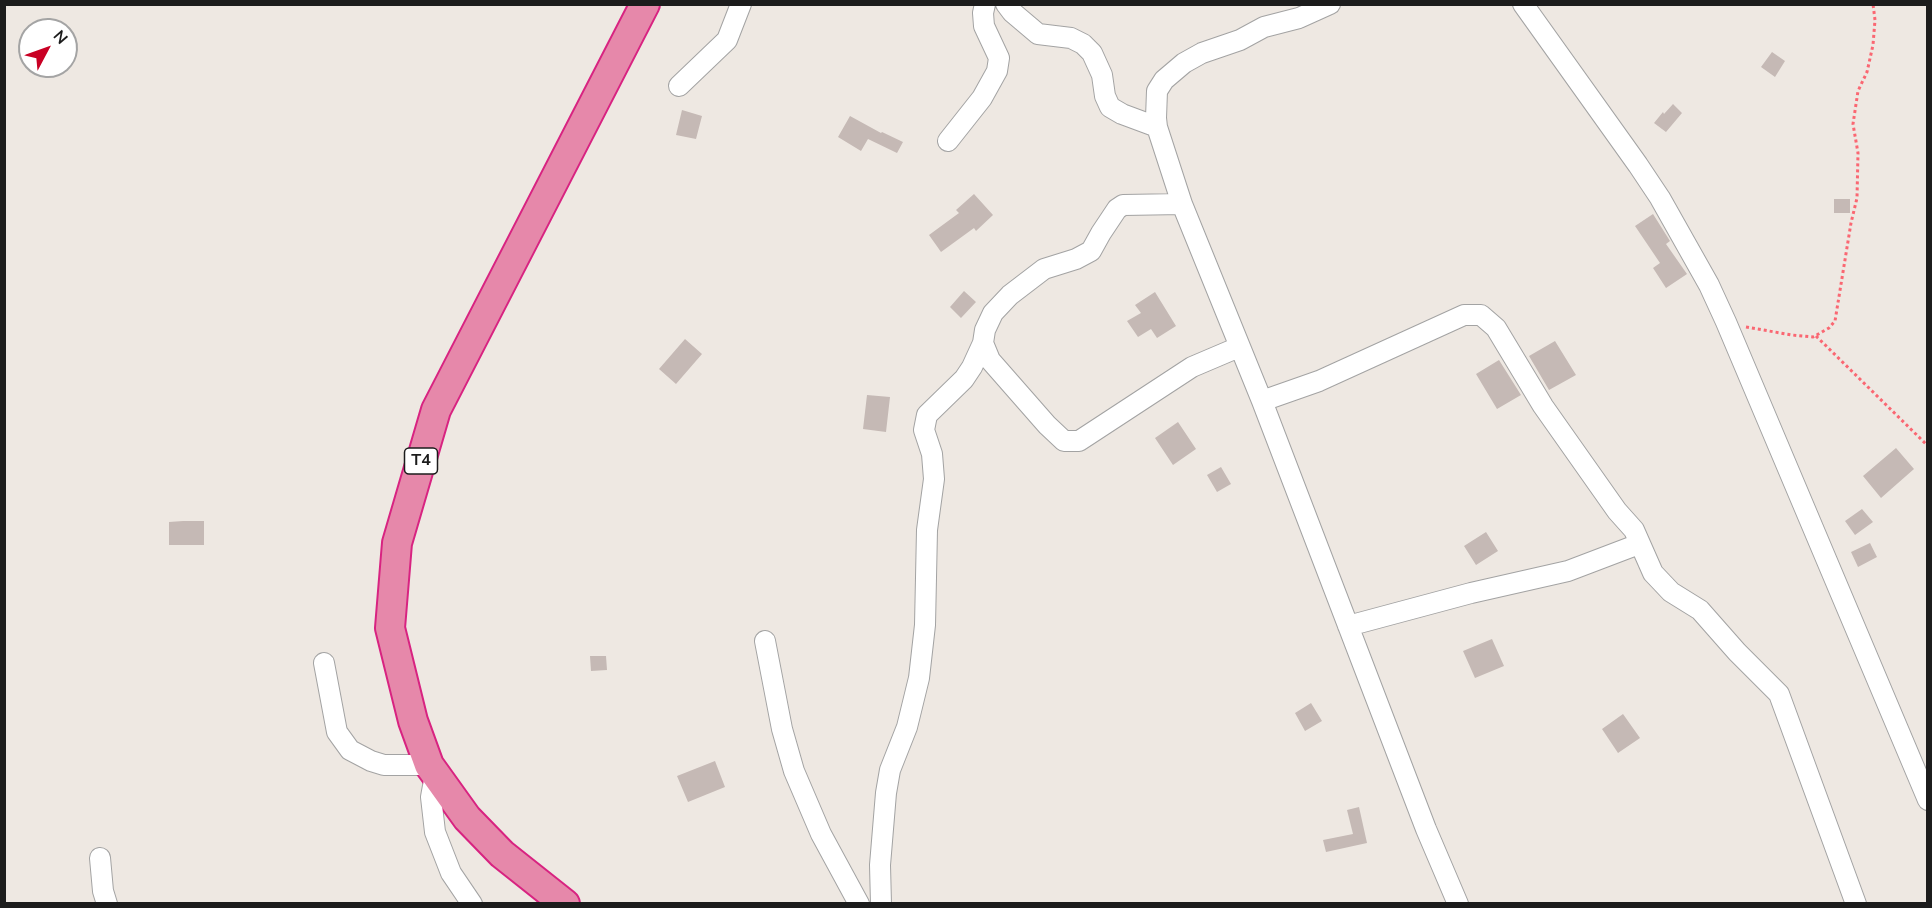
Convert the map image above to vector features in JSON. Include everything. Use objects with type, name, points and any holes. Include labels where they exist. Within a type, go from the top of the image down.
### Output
[{"type":"highway","name":"T4","points":[[565,903],[502,854],[467,818],[432,770],[412,721],[390,628],[397,543],[436,410],[645,4]]},
{"type":"street","points":[[679,86],[727,40],[741,4]]},
{"type":"street","points":[[948,141],[982,98],[997,71],[999,58],[984,26],[985,4]]},
{"type":"street","points":[[1006,4],[1038,34],[1071,38],[1083,44],[1092,53],[1102,75],[1105,96],[1110,107],[1157,127]]},
{"type":"street","points":[[1330,4],[1299,18],[1264,27],[1240,40],[1202,53],[1184,63],[1164,80],[1157,91],[1157,127],[1182,204],[1262,401],[1426,829],[1458,903]]},
{"type":"street","points":[[1523,4],[1660,198],[1688,247],[1726,322],[1928,800]]},
{"type":"street","points":[[880,903],[880,865],[888,782],[896,753],[907,727],[919,678],[925,625],[927,530],[934,479],[932,454],[924,430],[927,415],[964,379],[983,343],[985,330],[993,313],[1010,295],[1044,269],[1076,259],[1091,251],[1117,209],[1123,205],[1182,204]]},
{"type":"street","points":[[1262,401],[1319,381],[1464,315],[1481,315],[1496,328],[1543,406],[1617,511],[1634,530],[1653,573],[1671,592],[1700,610],[1744,660],[1779,694],[1856,903]]},
{"type":"street","points":[[983,343],[990,360],[1064,441],[1078,441],[1095,432],[1192,367],[1239,346]]},
{"type":"street","points":[[1348,626],[1471,593],[1568,571],[1639,544]]},
{"type":"street","points":[[765,641],[782,729],[794,771],[821,834],[859,903]]},
{"type":"street","points":[[324,663],[338,732],[350,750],[384,765],[432,770],[431,797],[435,832],[451,873],[472,903]]},
{"type":"street","points":[[100,858],[103,891],[107,903]]},
{"type":"path","points":[[1726,322],[1757,330],[1816,336],[1835,321],[1857,198],[1858,153],[1853,124],[1858,91],[1867,72],[1873,45],[1875,20],[1873,4]]},
{"type":"path","points":[[1816,336],[1928,446]]},
{"type":"building","points":[[1772,52],[1785,61],[1775,77],[1761,67]]},
{"type":"building","points":[[1673,104],[1682,113],[1666,132],[1654,123]]},
{"type":"building","points":[[682,110],[702,116],[696,139],[676,135]]},
{"type":"building","points":[[850,116],[903,142],[897,153],[868,139],[861,151],[838,137]]},
{"type":"building","points":[[974,194],[993,215],[976,231],[974,228],[941,252],[929,235],[959,213],[956,210]]},
{"type":"building","points":[[1834,199],[1850,199],[1850,213],[1834,213]]},
{"type":"building","points":[[1653,214],[1670,241],[1666,244],[1687,274],[1666,288],[1653,268],[1660,263],[1635,226]]},
{"type":"building","points":[[964,291],[976,302],[961,318],[950,307]]},
{"type":"building","points":[[1155,292],[1176,326],[1157,338],[1151,329],[1138,337],[1127,321],[1141,313],[1135,305]]},
{"type":"building","points":[[685,339],[702,354],[676,384],[659,369]]},
{"type":"building","points":[[1555,341],[1576,375],[1549,390],[1529,356]]},
{"type":"building","points":[[1499,360],[1521,395],[1497,409],[1476,374]]},
{"type":"building","points":[[867,395],[890,397],[886,432],[863,429]]},
{"type":"building","points":[[1178,422],[1196,449],[1173,465],[1155,438]]},
{"type":"building","points":[[1896,448],[1914,469],[1881,498],[1863,476]]},
{"type":"building","points":[[1221,467],[1231,484],[1217,492],[1207,475]]},
{"type":"building","points":[[1862,509],[1873,522],[1855,535],[1845,521]]},
{"type":"building","points":[[204,521],[204,545],[169,545],[169,522]]},
{"type":"building","points":[[1486,532],[1498,551],[1476,565],[1464,546]]},
{"type":"building","points":[[1870,543],[1877,557],[1858,567],[1851,552]]},
{"type":"building","points":[[1492,639],[1504,666],[1475,678],[1463,651]]},
{"type":"building","points":[[590,656],[606,656],[607,670],[591,671]]},
{"type":"building","points":[[1311,703],[1322,721],[1305,731],[1295,713]]},
{"type":"building","points":[[1623,714],[1640,738],[1618,753],[1602,729]]},
{"type":"building","points":[[715,761],[725,787],[688,802],[677,776]]},
{"type":"building","points":[[1359,807],[1367,843],[1326,852],[1323,840],[1353,834],[1347,810]]}]
